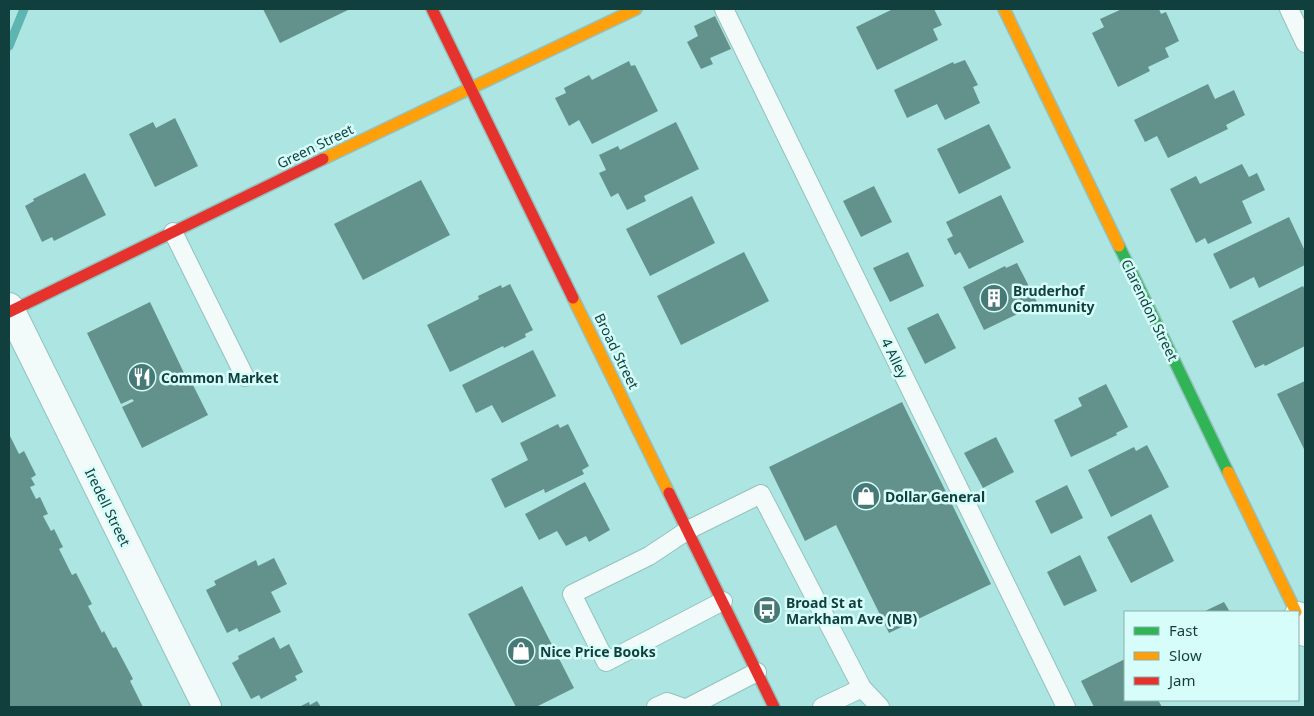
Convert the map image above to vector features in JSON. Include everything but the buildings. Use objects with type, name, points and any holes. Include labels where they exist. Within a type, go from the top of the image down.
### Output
[{"type":"street","name":"Broad Street","points":[[432,9],[774,707]]},
{"type":"street","name":"Green Street","points":[[9,310],[636,9]]},
{"type":"street","name":"Clarendon Street","points":[[1004,9],[1296,611]]},
{"type":"street","name":"Iredell Street","points":[[9,310],[207,707]]},
{"type":"street","points":[[1299,618],[1305,632]]},
{"type":"lane","name":"4 Alley","points":[[724,9],[1066,707]]},
{"type":"lane","points":[[1289,9],[1305,43]]},
{"type":"lane","points":[[173,232],[245,377]]},
{"type":"lane","points":[[723,600],[606,662],[572,594],[649,556],[688,530],[761,494],[862,688],[880,707]]},
{"type":"lane","points":[[689,707],[757,672]]},
{"type":"lane","points":[[822,707],[862,688]]},
{"type":"lane","points":[[656,707],[667,702],[681,707]]},
{"type":"waterway","points":[[9,46],[24,9]]},
{"type":"traffic: fast","points":[[1119,246],[1228,472]]},
{"type":"traffic: slow","points":[[323,159],[636,9]]},
{"type":"traffic: slow","points":[[1004,9],[1119,246]]},
{"type":"traffic: slow","points":[[573,298],[669,493]]},
{"type":"traffic: slow","points":[[1228,472],[1296,611]]},
{"type":"traffic: jam","points":[[432,9],[573,298]]},
{"type":"traffic: jam","points":[[9,312],[323,159]]},
{"type":"traffic: jam","points":[[669,493],[774,707]]},
{"type":"place","name":"Bruderhof Community","points":[[994,298]]},
{"type":"place","name":"Common Market","points":[[142,377]]},
{"type":"place","name":"Dollar General","points":[[866,496]]},
{"type":"place","name":"Broad St at Markham Ave (NB)","points":[[767,610]]},
{"type":"place","name":"Nice Price Books","points":[[521,651]]}]
